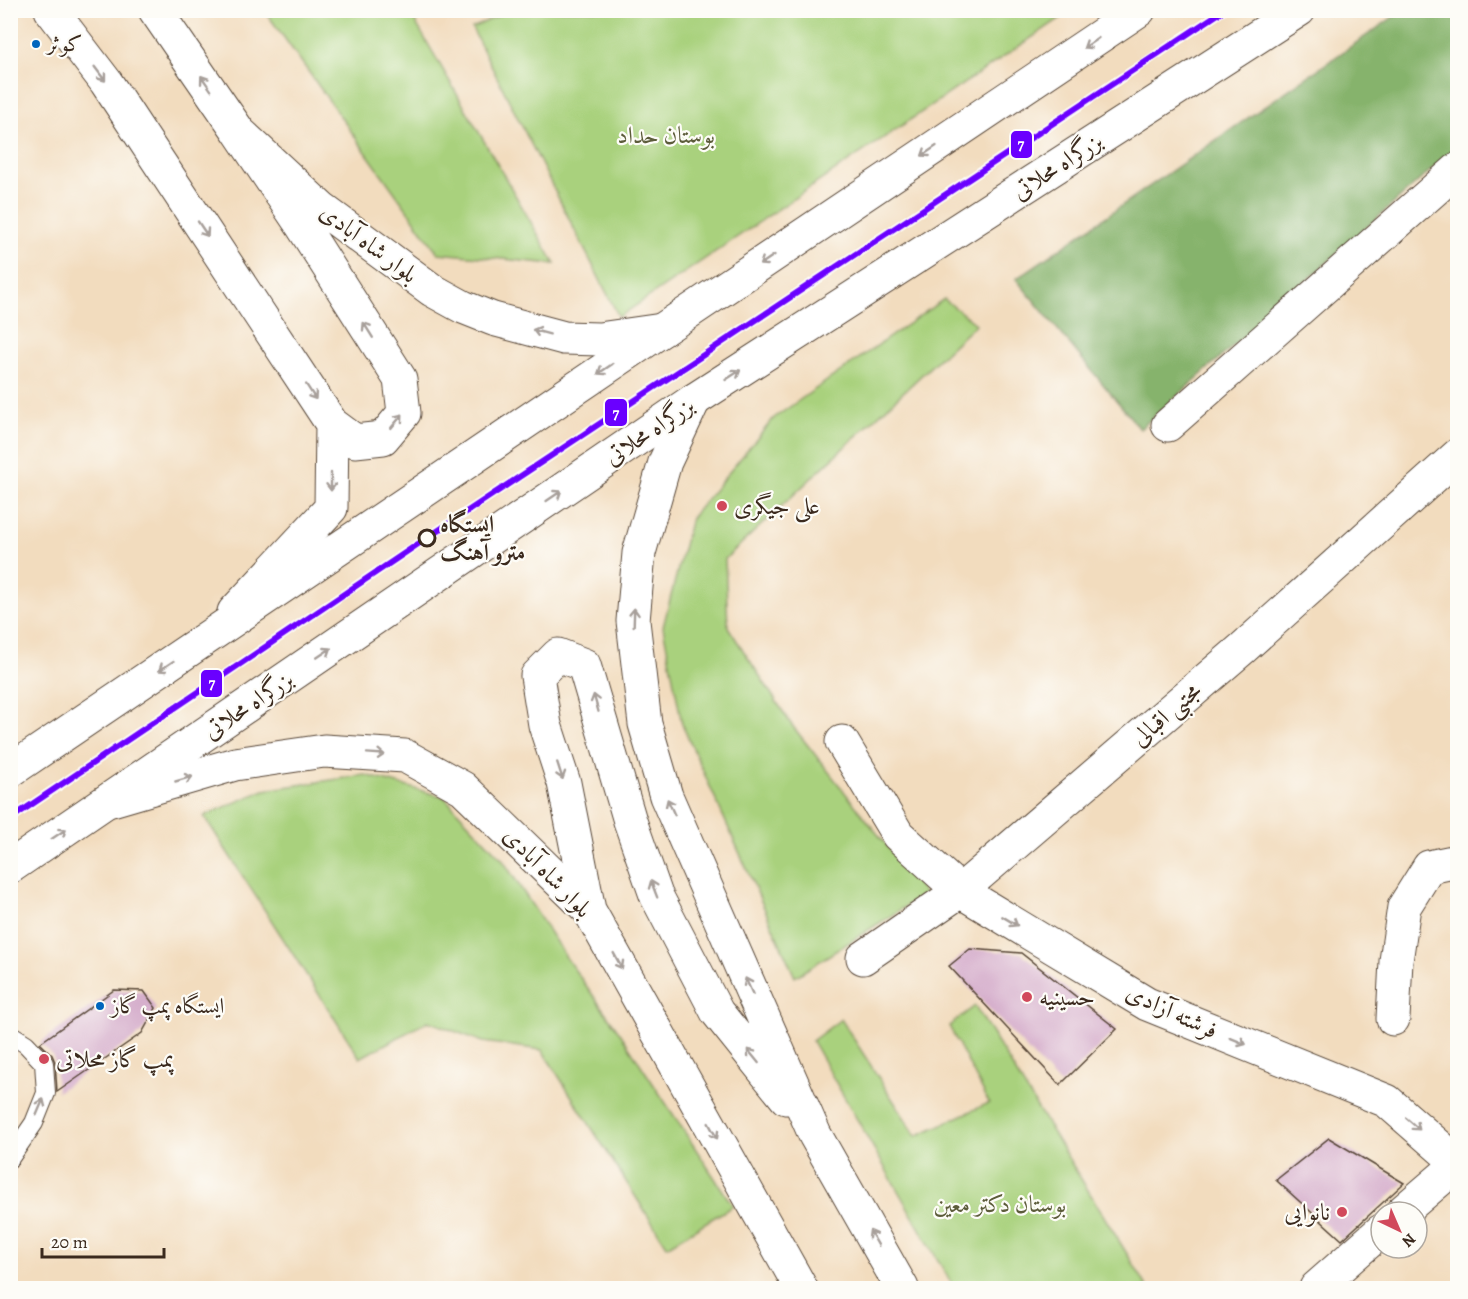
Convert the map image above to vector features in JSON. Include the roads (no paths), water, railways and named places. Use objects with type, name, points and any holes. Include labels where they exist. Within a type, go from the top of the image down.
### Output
[{"type":"main road","points":[[51,10],[106,82],[332,424],[356,441],[383,438],[404,413],[400,379],[239,132]]},
{"type":"main road","name":"بلوار شاه آبادی","points":[[155,10],[239,132],[330,215],[432,290],[463,307],[493,319],[564,338],[599,339],[662,330]]},
{"type":"main road","points":[[10,771],[1140,10]]},
{"type":"main road","name":"بزرگراه محلاتی","points":[[10,867],[694,400],[1299,10]]},
{"type":"main road","points":[[1168,425],[1458,169]]},
{"type":"main road","points":[[694,400],[665,462],[639,553],[633,621],[645,724],[666,796],[815,1135],[902,1288]]},
{"type":"main road","points":[[214,633],[331,508],[332,424]]},
{"type":"main road","name":"مجتبی اقبالی","points":[[863,958],[960,891],[1243,648],[1458,455]]},
{"type":"main road","points":[[589,910],[564,783],[545,725],[537,676],[558,655],[584,665],[630,821],[656,895],[717,1012],[815,1135]]},
{"type":"main road","name":"فرشته آزادی","points":[[842,742],[898,835],[960,891],[1147,1004],[1387,1101],[1458,1163]]},
{"type":"main road","name":"بلوار شاه آبادی","points":[[108,801],[246,762],[324,751],[405,756],[463,788],[589,910],[801,1288]]},
{"type":"main road","points":[[1392,1019],[1396,961],[1404,907],[1429,867],[1458,861]]},
{"type":"main road","points":[[1416,1200],[1458,1163]]},
{"type":"main road","points":[[1316,1288],[1369,1242]]},
{"type":"lane","points":[[10,1034],[26,1044],[44,1063],[46,1093],[34,1123],[10,1158]]},
{"type":"place","name":"کوثر","points":[[36,44]]},
{"type":"place","name":"علی جیگری","points":[[722,506]]},
{"type":"place","name":"ایستگاه مترو آهنگ","points":[[427,538]]},
{"type":"place","name":"حسینیه","points":[[1027,997]]},
{"type":"place","name":"ایستگاه پمپ گاز","points":[[100,1006]]},
{"type":"place","name":"پمپ گاز محلاتی","points":[[44,1059]]},
{"type":"place","name":"نانوایی","points":[[1342,1212]]},
{"type":"park label","name":"بوستان حداد","points":[[666,135]]},
{"type":"park label","name":"بوستان دکتر معین","points":[[1000,1204]]}]
